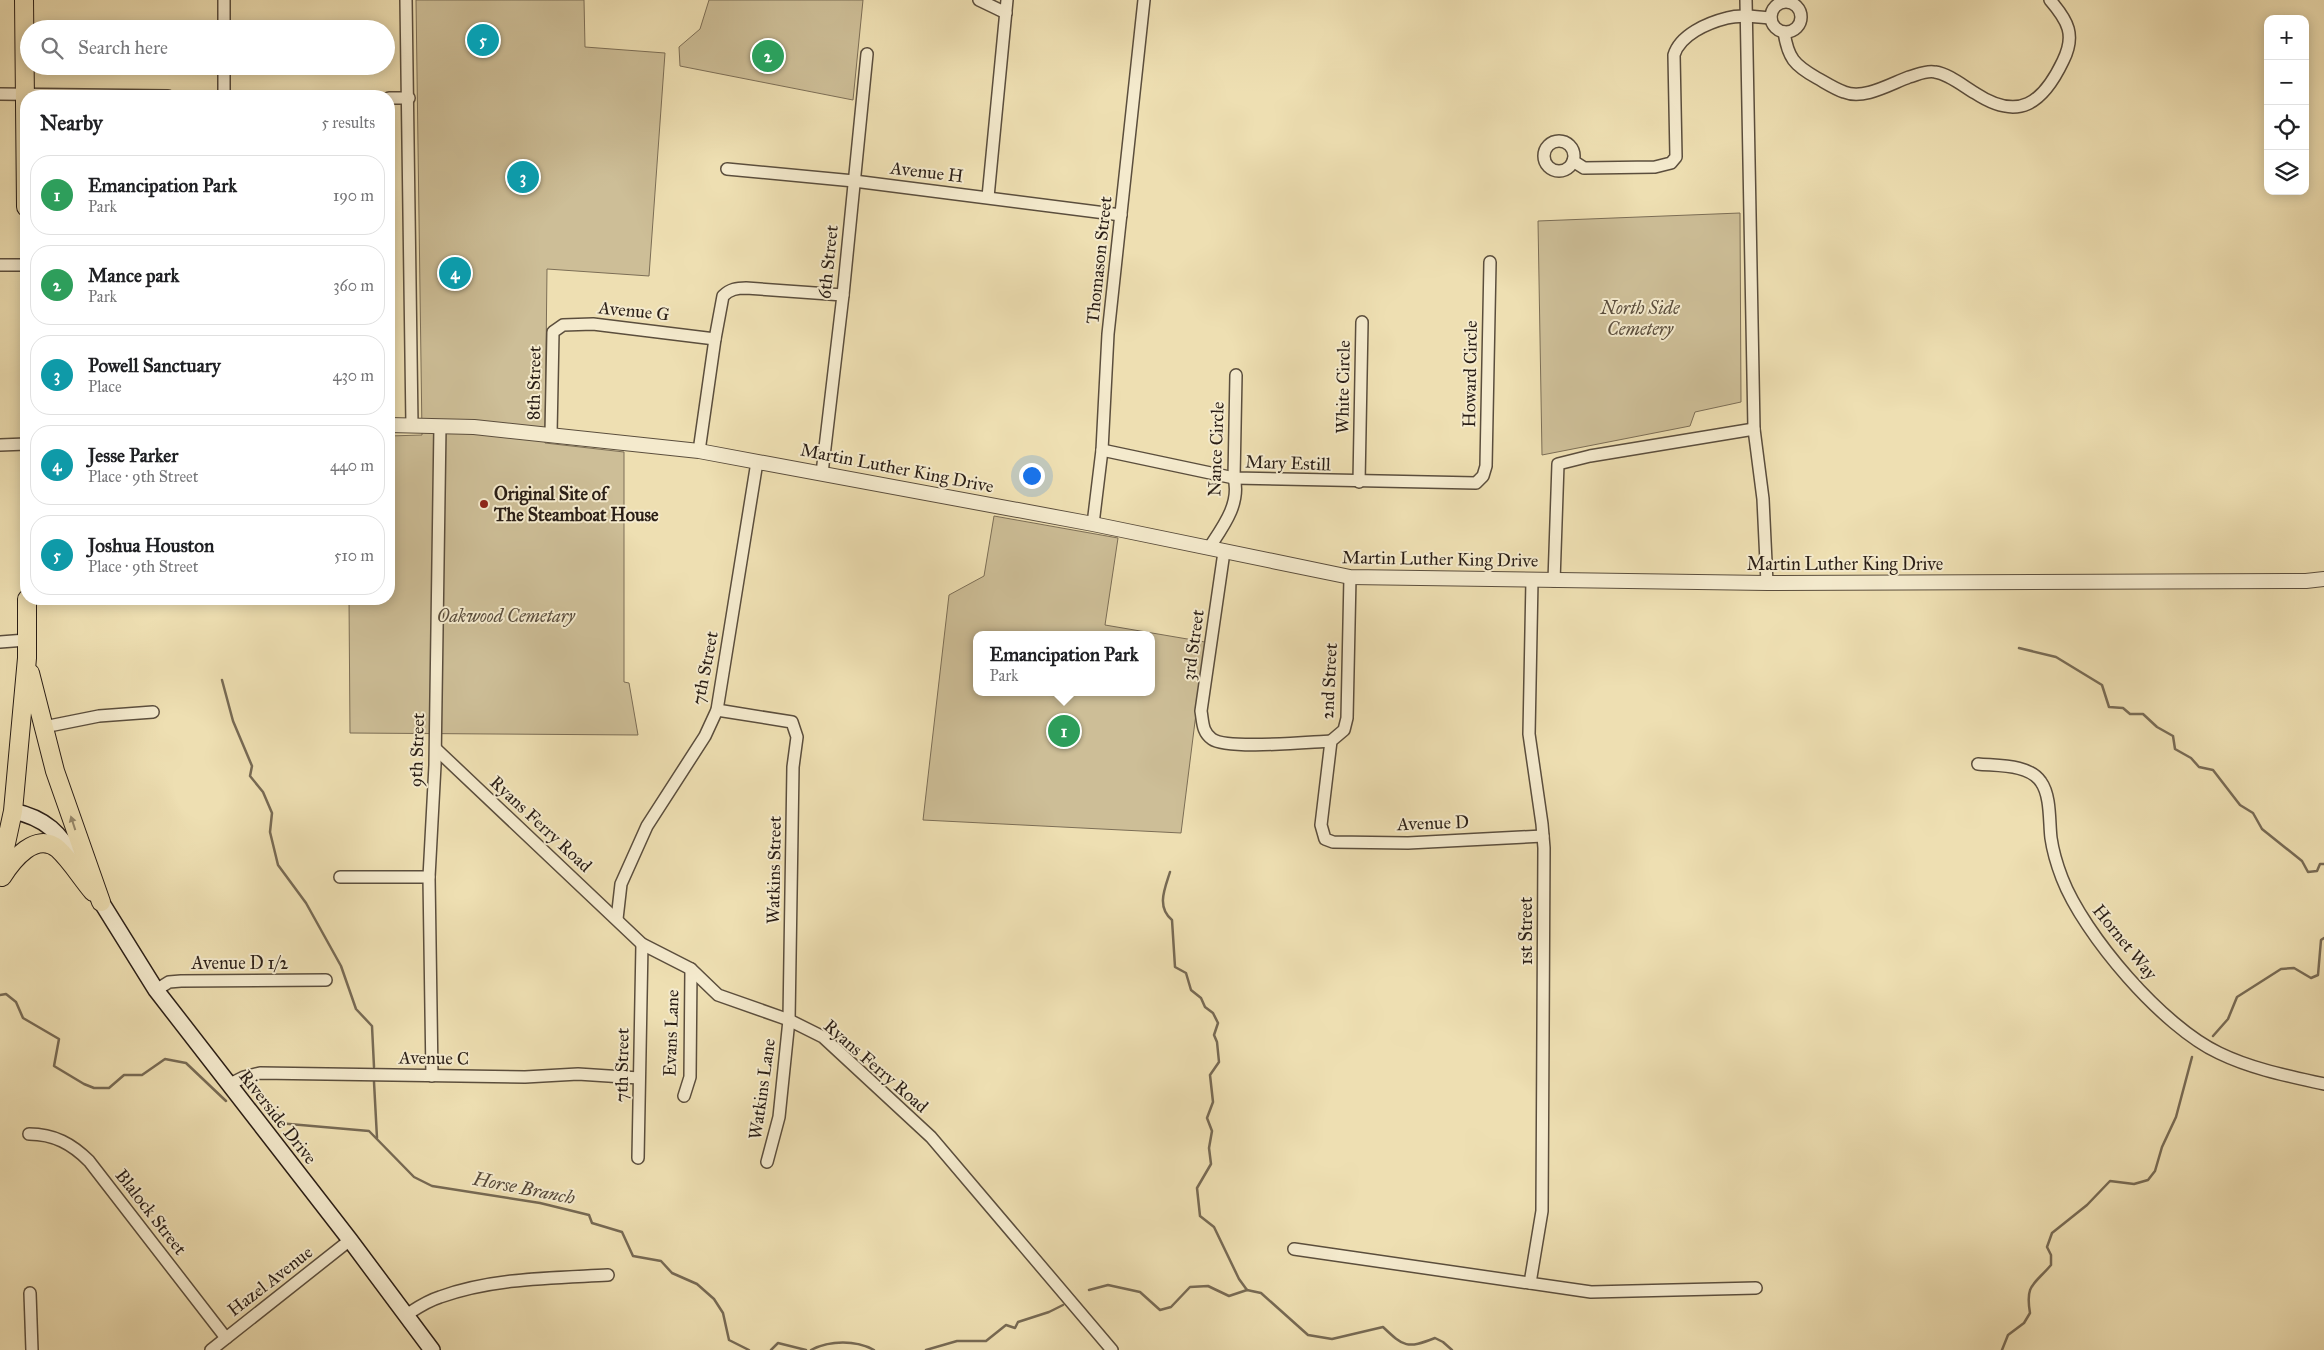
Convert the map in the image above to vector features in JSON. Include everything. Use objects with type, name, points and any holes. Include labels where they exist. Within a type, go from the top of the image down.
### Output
[{"type":"main road","points":[[24,0],[24,20]]},
{"type":"main road","points":[[24,75],[24,90]]},
{"type":"main road","points":[[26,605],[27,658],[44,727],[55,770],[101,902]]},
{"type":"main road","points":[[0,871],[6,811],[27,658]]},
{"type":"main road","name":"Riverside Drive","points":[[6,811],[32,815],[47,824],[64,840],[156,990],[350,1240],[432,1350]]},
{"type":"main road","points":[[0,881],[10,865],[29,846],[42,843],[56,848],[101,902]]},
{"type":"street","points":[[224,0],[224,20]]},
{"type":"street","points":[[406,0],[409,98],[412,425]]},
{"type":"street","points":[[979,0],[1006,13]]},
{"type":"street","points":[[988,197],[1007,0]]},
{"type":"street","name":"Thomason Street","points":[[1093,524],[1102,450],[1108,334],[1144,0]]},
{"type":"street","points":[[1746,0],[1754,429],[1763,499],[1767,583]]},
{"type":"street","points":[[1784,32],[1786,45],[1794,62],[1801,69],[1845,93],[1855,95],[1866,93],[1918,74],[1935,72],[1950,78],[1987,101],[2010,107],[2023,106],[2036,101],[2053,82],[2070,45],[2067,26],[2062,14],[2050,0]]},
{"type":"street","points":[[1781,2],[1798,2],[1801,13],[1800,23],[1793,30],[1784,32],[1775,27],[1771,18],[1773,8],[1781,2]]},
{"type":"street","points":[[1573,161],[1584,168],[1655,167],[1671,163],[1676,157],[1674,55],[1681,40],[1728,17],[1771,18]]},
{"type":"street","name":"6th Street","points":[[822,473],[843,295],[867,54]]},
{"type":"street","points":[[224,75],[224,90]]},
{"type":"street","points":[[0,94],[20,94]]},
{"type":"street","points":[[395,98],[409,98]]},
{"type":"street","name":"Avenue H","points":[[727,169],[854,181],[1121,215]]},
{"type":"street","name":"Howard Circle","points":[[1476,483],[1483,476],[1486,466],[1490,262]]},
{"type":"street","points":[[0,265],[20,265]]},
{"type":"street","points":[[699,451],[720,304],[728,292],[746,288],[843,295]]},
{"type":"street","name":"White Circle","points":[[1359,482],[1362,322]]},
{"type":"street","name":"Avenue G","points":[[552,332],[564,324],[593,324],[715,339]]},
{"type":"street","name":"8th Street","points":[[551,434],[552,332]]},
{"type":"street","name":"Nance Circle","points":[[1209,548],[1229,518],[1236,488],[1234,478],[1236,375]]},
{"type":"street","name":"Martin Luther King Drive","points":[[395,426],[440,426],[551,434],[699,451],[1093,524],[1350,577],[1767,583],[2306,581],[2324,579]]},
{"type":"street","name":"9th Street","points":[[432,1076],[429,877],[436,750],[440,426]]},
{"type":"street","points":[[1554,581],[1558,464],[1590,456],[1754,429]]},
{"type":"street","points":[[0,445],[20,444]]},
{"type":"street","name":"Mary Estill","points":[[1102,450],[1234,478],[1476,483]]},
{"type":"street","name":"7th Street","points":[[616,919],[622,884],[647,826],[705,736],[717,710],[757,462]]},
{"type":"street","name":"3rd Street","points":[[1224,552],[1201,711],[1204,732],[1213,740],[1231,745],[1331,741]]},
{"type":"street","name":"2nd Street","points":[[1325,839],[1321,825],[1331,741],[1344,730],[1347,718],[1350,577]]},
{"type":"street","name":"1st Street","points":[[1530,1283],[1542,1212],[1543,836],[1529,734],[1532,580]]},
{"type":"street","points":[[0,642],[26,640]]},
{"type":"street","name":"Watkins Street","points":[[717,710],[792,722],[797,737],[793,767],[789,1020]]},
{"type":"street","points":[[44,727],[98,716],[153,712]]},
{"type":"street","name":"Ryans Ferry Road","points":[[436,750],[642,944],[691,970],[718,994],[789,1020],[823,1037],[931,1137],[1112,1350]]},
{"type":"street","name":"Hornet Way","points":[[1978,764],[2017,768],[2032,773],[2041,782],[2046,794],[2057,862],[2078,912],[2105,951],[2160,1008],[2195,1039],[2218,1053],[2268,1071],[2324,1084]]},
{"type":"street","name":"Avenue D","points":[[1325,839],[1333,842],[1408,843],[1543,836]]},
{"type":"street","points":[[340,877],[429,877]]},
{"type":"street","name":"7th Street","points":[[638,1158],[642,944]]},
{"type":"street","name":"Evans Lane","points":[[684,1096],[690,1077],[691,970]]},
{"type":"street","name":"Avenue D 1/2","points":[[156,990],[169,982],[181,981],[326,980]]},
{"type":"street","name":"Watkins Lane","points":[[767,1162],[779,1117],[789,1020]]},
{"type":"street","name":"Avenue C","points":[[230,1084],[244,1077],[260,1073],[525,1077],[578,1074],[639,1078]]},
{"type":"street","name":"Blalock Street","points":[[29,1134],[51,1136],[64,1141],[77,1149],[89,1161],[226,1338]]},
{"type":"street","name":"Hazel Avenue","points":[[211,1350],[350,1240]]},
{"type":"street","points":[[1294,1249],[1591,1292],[1756,1288]]},
{"type":"street","points":[[406,1315],[441,1296],[487,1285],[551,1278],[608,1275]]},
{"type":"street","points":[[30,1293],[32,1350]]},
{"type":"green space","name":"Oakwood Cemetary","points":[[416,0],[584,0],[585,47],[665,53],[649,276],[547,269],[545,443],[624,452],[624,682],[629,683],[638,735],[350,733],[349,605],[395,605],[395,436],[422,435]]},
{"type":"green space","points":[[709,0],[863,0],[853,100],[680,66],[679,47],[700,29]]},
{"type":"green space","name":"North Side Cemetery","points":[[1740,213],[1741,402],[1695,412],[1690,426],[1542,455],[1538,221]]},
{"type":"green space","points":[[994,516],[1118,538],[1105,625],[1140,631],[973,631],[973,696],[1155,696],[1155,634],[1205,642],[1181,833],[923,820],[949,595],[984,576]]},
{"type":"waterway","points":[[2019,648],[2056,657],[2102,685],[2109,707],[2123,708],[2130,714],[2143,714],[2157,727],[2173,736],[2175,749],[2191,758],[2199,767],[2213,770],[2240,805],[2253,813],[2262,829],[2302,861],[2308,872],[2317,871],[2320,864],[2324,864]]},
{"type":"waterway","points":[[222,680],[233,721],[252,766],[250,776],[263,792],[272,813],[270,832],[278,865],[306,903],[341,966],[356,1009],[372,1026],[374,1067]]},
{"type":"waterway","points":[[1170,872],[1164,891],[1163,903],[1167,915],[1172,920],[1175,967],[1186,973],[1191,990],[1201,998],[1205,1007],[1213,1013],[1218,1023],[1214,1035],[1217,1042],[1219,1062],[1210,1075],[1213,1102],[1207,1118],[1212,1131],[1209,1148],[1211,1164],[1197,1188],[1200,1216],[1214,1227],[1239,1279],[1247,1290]]},
{"type":"waterway","name":"Horse Branch","points":[[2213,1036],[2228,1019],[2237,997],[2281,969],[2294,968],[2311,978],[2318,975],[2321,940],[2324,938]]},
{"type":"waterway","name":"Horse Branch","points":[[0,995],[6,994],[16,1002],[23,1018],[59,1039],[54,1066],[84,1084],[94,1088],[109,1088],[124,1075],[142,1075],[165,1059],[186,1063],[226,1101]]},
{"type":"waterway","name":"Horse Branch","points":[[2002,1350],[2008,1335],[2024,1323],[2030,1313],[2029,1296],[2032,1286],[2051,1265],[2051,1255],[2047,1247],[2052,1233],[2087,1205],[2110,1181],[2134,1184],[2148,1180],[2155,1171],[2162,1147],[2176,1117],[2192,1057]]},
{"type":"waterway","points":[[374,1082],[377,1138]]},
{"type":"waterway","name":"Horse Branch","points":[[278,1123],[369,1131],[414,1177],[432,1186],[540,1203],[589,1215],[592,1223],[622,1232],[633,1256],[661,1261],[672,1273],[697,1284],[714,1299],[723,1313],[729,1340],[749,1350]]},
{"type":"waterway","name":"Horse Branch","points":[[1089,1290],[1108,1285],[1140,1292],[1160,1310],[1171,1307],[1190,1287],[1208,1286],[1229,1296],[1247,1290],[1261,1293],[1308,1335],[1332,1339],[1383,1327],[1396,1339],[1406,1344],[1418,1344],[1435,1338],[1452,1350]]},
{"type":"waterway","name":"Horse Branch","points":[[926,1350],[957,1341],[986,1341],[1006,1325],[1015,1328],[1018,1322],[1049,1312],[1063,1305]]},
{"type":"waterway","name":"Horse Branch","points":[[811,1350],[826,1344],[843,1342],[859,1344],[874,1350]]},
{"type":"waterway","name":"Horse Branch","points":[[771,1350],[778,1343],[806,1350]]},
{"type":"place","name":"Joshua Houston","points":[[483,40]]},
{"type":"place","name":"Mance park","points":[[768,56]]},
{"type":"place","name":"Powell Sanctuary","points":[[523,177]]},
{"type":"place","name":"Jesse Parker","points":[[455,273]]},
{"type":"place","name":"Original Site of The Steamboat House","points":[[484,504]]},
{"type":"place","name":"Emancipation Park","points":[[1064,731]]}]
